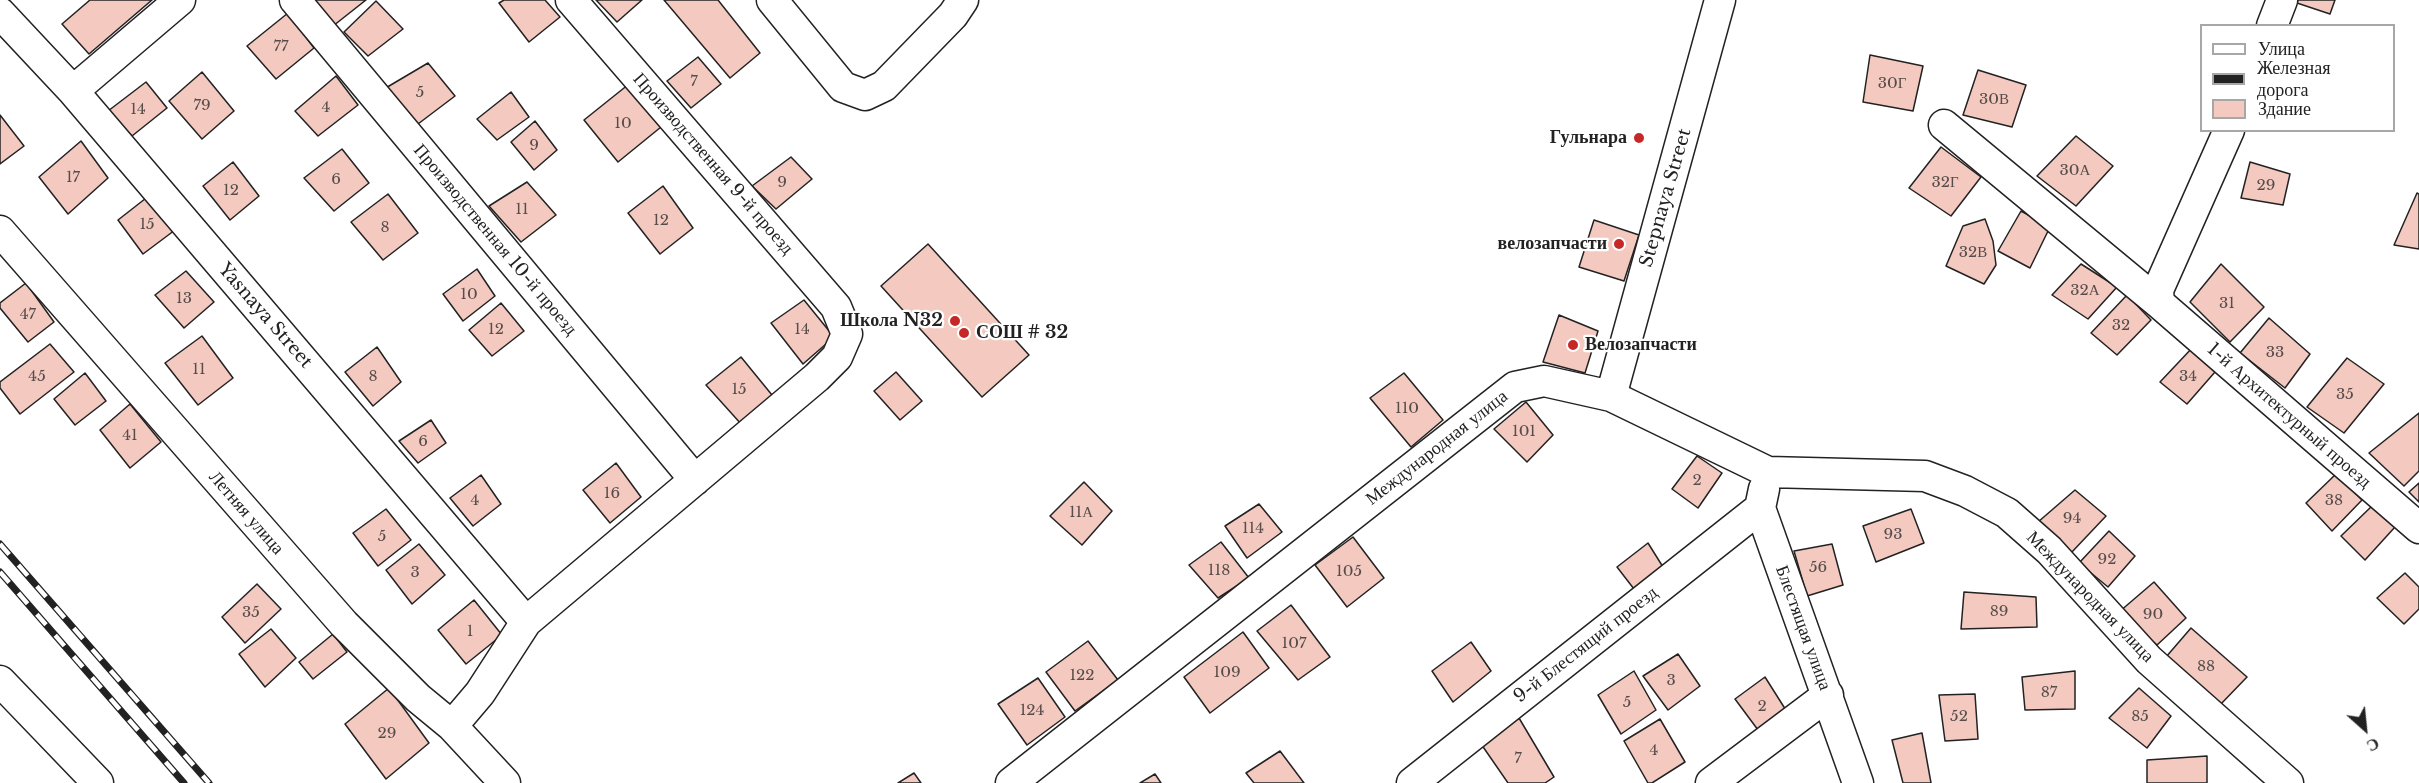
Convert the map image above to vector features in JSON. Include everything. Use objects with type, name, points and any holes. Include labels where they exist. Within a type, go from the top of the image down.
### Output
[{"type":"street","points":[[73,91],[180,0]]},
{"type":"street","name":"Производственная 10-й проезд","points":[[295,0],[695,480]]},
{"type":"street","name":"Производственная 9-й проезд","points":[[571,0],[836,307],[847,334],[837,357],[695,480]]},
{"type":"street","points":[[772,0],[843,87],[865,95],[884,86],[952,5]]},
{"type":"street","name":"Stepnaya Street","points":[[1611,396],[1720,0]]},
{"type":"street","points":[[2273,24],[2282,0]]},
{"type":"street","name":"Yasnaya Street","points":[[0,13],[73,91],[526,622]]},
{"type":"street","name":"1-й Архитектурный проезд","points":[[1944,125],[2159,303],[2419,528]]},
{"type":"street","points":[[2159,303],[2158,290],[2228,132]]},
{"type":"street","name":"Летняя улица","points":[[0,231],[344,624],[418,698],[452,726],[505,783]]},
{"type":"street","name":"Международная улица","points":[[1011,783],[1515,387],[1544,381],[1611,396],[1768,472],[1925,476],[1965,491],[2007,513],[2049,550],[2157,668],[2288,783]]},
{"type":"street","points":[[1760,508],[1768,472]]},
{"type":"street","points":[[452,726],[480,693],[526,622],[695,480]]},
{"type":"street","name":"Блестящая улица","points":[[1760,508],[1858,783]]},
{"type":"street","name":"9-й Блестящий проезд","points":[[1412,783],[1760,508]]},
{"type":"street","points":[[0,681],[98,783]]},
{"type":"street","points":[[1711,783],[1828,695]]},
{"type":"building","points":[[90,0],[152,0],[89,54],[62,24]]},
{"type":"building","points":[[311,0],[366,0],[333,26]]},
{"type":"building","points":[[504,0],[545,0],[560,17],[529,42],[499,3]]},
{"type":"building","points":[[596,0],[642,0],[617,22]]},
{"type":"building","points":[[664,0],[718,0],[760,53],[730,78]]},
{"type":"building","points":[[2298,0],[2335,0],[2330,14],[2297,3]]},
{"type":"building","points":[[376,1],[403,29],[368,56],[344,32]]},
{"type":"building","points":[[288,13],[314,48],[276,79],[247,46]]},
{"type":"building","points":[[1870,55],[1923,66],[1913,111],[1863,102]]},
{"type":"building","points":[[698,57],[721,84],[691,108],[667,81]]},
{"type":"building","points":[[428,63],[455,96],[414,127],[384,89]]},
{"type":"building","points":[[1978,70],[2026,85],[2012,127],[1963,115]]},
{"type":"building","points":[[202,72],[234,111],[202,139],[169,101]]},
{"type":"building","points":[[336,76],[358,105],[318,136],[295,111]]},
{"type":"building","points":[[146,82],[167,108],[132,136],[108,111]]},
{"type":"building","points":[[629,84],[661,127],[618,162],[584,120]]},
{"type":"building","points":[[511,92],[529,117],[497,140],[477,119]]},
{"type":"building","points":[[0,115],[24,146],[0,164]]},
{"type":"building","points":[[535,121],[557,150],[534,170],[511,142]]},
{"type":"building","points":[[2076,136],[2113,166],[2076,206],[2037,176]]},
{"type":"building","points":[[81,141],[108,178],[68,214],[39,177]]},
{"type":"building","points":[[1941,147],[1981,177],[1951,216],[1909,188]]},
{"type":"building","points":[[342,149],[369,183],[334,211],[304,178]]},
{"type":"building","points":[[791,157],[812,179],[776,209],[752,186]]},
{"type":"building","points":[[233,162],[259,196],[230,220],[203,186]]},
{"type":"building","points":[[2250,162],[2290,174],[2283,205],[2241,198]]},
{"type":"building","points":[[527,182],[556,215],[521,242],[489,206]]},
{"type":"building","points":[[663,186],[693,228],[660,254],[628,213]]},
{"type":"building","points":[[2417,193],[2419,194],[2419,249],[2394,245]]},
{"type":"building","points":[[388,194],[418,233],[383,260],[351,222]]},
{"type":"building","points":[[150,195],[175,230],[143,254],[118,220]]},
{"type":"building","points":[[2021,211],[2050,227],[2030,268],[1998,251]]},
{"type":"building","points":[[1985,219],[1993,241],[1996,265],[1984,284],[1946,266],[1963,226]]},
{"type":"building","points":[[1594,220],[1639,235],[1624,281],[1579,267]]},
{"type":"building","name":"Школа N32","points":[[928,244],[1029,355],[982,397],[881,286]]},
{"type":"building","points":[[2081,264],[2117,287],[2088,319],[2052,295]]},
{"type":"building","points":[[2221,264],[2264,307],[2230,342],[2190,302]]},
{"type":"building","points":[[477,269],[495,296],[463,321],[443,294]]},
{"type":"building","points":[[186,271],[214,302],[184,328],[155,295]]},
{"type":"building","points":[[26,283],[54,322],[28,342],[0,308],[0,303]]},
{"type":"building","points":[[2127,295],[2151,320],[2117,355],[2091,333]]},
{"type":"building","points":[[804,300],[834,337],[803,364],[771,323]]},
{"type":"building","points":[[501,303],[524,331],[492,356],[469,330]]},
{"type":"building","points":[[1559,315],[1598,331],[1585,373],[1543,362]]},
{"type":"building","points":[[2269,318],[2310,354],[2285,388],[2240,353]]},
{"type":"building","points":[[202,336],[233,378],[198,405],[165,363]]},
{"type":"building","points":[[50,344],[74,372],[20,414],[0,388],[0,382]]},
{"type":"building","points":[[377,347],[401,382],[373,406],[345,372]]},
{"type":"building","points":[[2193,347],[2215,372],[2187,404],[2160,382]]},
{"type":"building","points":[[741,357],[772,395],[742,425],[706,385]]},
{"type":"building","points":[[2347,358],[2384,384],[2344,433],[2307,407]]},
{"type":"building","points":[[896,372],[922,401],[900,420],[874,391]]},
{"type":"building","points":[[85,373],[106,401],[75,425],[54,399]]},
{"type":"building","points":[[1404,373],[1443,420],[1411,447],[1370,398]]},
{"type":"building","points":[[1526,402],[1553,435],[1527,462],[1494,429]]},
{"type":"building","points":[[130,404],[161,442],[130,468],[100,430]]},
{"type":"building","points":[[2419,413],[2419,471],[2404,486],[2369,453]]},
{"type":"building","points":[[431,420],[446,443],[418,463],[399,441]]},
{"type":"building","points":[[1697,456],[1722,473],[1698,508],[1672,489]]},
{"type":"building","points":[[616,463],[641,497],[610,523],[583,490]]},
{"type":"building","points":[[2336,474],[2362,500],[2332,531],[2306,503]]},
{"type":"building","points":[[481,475],[501,504],[473,526],[450,498]]},
{"type":"building","points":[[1084,482],[1112,511],[1082,545],[1050,516]]},
{"type":"building","points":[[2419,483],[2419,502],[2409,492]]},
{"type":"building","points":[[2075,490],[2106,516],[2071,553],[2038,522]]},
{"type":"building","points":[[1259,504],[1282,532],[1247,558],[1225,526]]},
{"type":"building","points":[[2374,504],[2395,527],[2365,560],[2341,536]]},
{"type":"building","points":[[386,509],[411,540],[378,566],[353,533]]},
{"type":"building","points":[[1911,509],[1924,543],[1876,562],[1863,526]]},
{"type":"building","points":[[2109,531],[2135,556],[2108,587],[2079,563]]},
{"type":"building","points":[[1353,537],[1384,578],[1347,607],[1315,565]]},
{"type":"building","points":[[1221,542],[1249,578],[1218,598],[1189,565]]},
{"type":"building","points":[[1648,543],[1663,567],[1634,589],[1617,567]]},
{"type":"building","points":[[419,544],[445,575],[412,604],[386,570]]},
{"type":"building","points":[[1832,544],[1843,585],[1807,596],[1794,551]]},
{"type":"building","points":[[2405,573],[2419,587],[2419,609],[2404,624],[2377,598]]},
{"type":"building","points":[[2154,582],[2186,618],[2157,645],[2119,612]]},
{"type":"building","points":[[257,584],[281,609],[245,643],[222,617]]},
{"type":"building","points":[[1964,592],[2036,597],[2037,627],[1961,629]]},
{"type":"building","points":[[474,600],[502,635],[466,664],[438,630]]},
{"type":"building","points":[[1291,605],[1330,657],[1298,680],[1257,631]]},
{"type":"building","points":[[2191,628],[2247,677],[2219,706],[2166,657]]},
{"type":"building","points":[[271,629],[296,658],[265,687],[239,654]]},
{"type":"building","points":[[1243,632],[1269,668],[1210,713],[1184,677]]},
{"type":"building","points":[[333,634],[347,652],[313,679],[299,662]]},
{"type":"building","points":[[1088,641],[1118,680],[1075,711],[1046,672]]},
{"type":"building","points":[[1471,642],[1491,671],[1453,702],[1432,671]]},
{"type":"building","points":[[1678,654],[1700,686],[1668,710],[1643,676]]},
{"type":"building","points":[[1634,671],[1656,710],[1621,734],[1598,695]]},
{"type":"building","points":[[2075,671],[2075,709],[2025,710],[2022,677]]},
{"type":"building","points":[[1765,677],[1789,715],[1761,734],[1735,699]]},
{"type":"building","points":[[1038,678],[1065,717],[1027,745],[998,704]]},
{"type":"building","points":[[389,688],[429,743],[386,779],[345,724]]},
{"type":"building","points":[[2139,688],[2171,716],[2147,748],[2109,718]]},
{"type":"building","points":[[1975,694],[1978,739],[1945,741],[1939,695]]},
{"type":"building","points":[[1519,718],[1554,777],[1545,783],[1508,783],[1479,741]]},
{"type":"building","points":[[1660,719],[1685,762],[1652,783],[1648,783],[1624,741]]},
{"type":"building","points":[[1922,733],[1931,783],[1903,783],[1892,740]]},
{"type":"building","points":[[1280,751],[1304,783],[1254,783],[1246,773]]},
{"type":"building","points":[[2207,756],[2207,783],[2147,783],[2147,760]]},
{"type":"building","points":[[914,773],[921,783],[898,783]]},
{"type":"building","points":[[1155,774],[1161,783],[1140,783]]},
{"type":"railway","points":[[0,544],[209,783]]},
{"type":"railway","points":[[0,572],[184,783]]},
{"type":"place","name":"Гульнара","points":[[1639,138]]},
{"type":"place","name":"велозапчасти","points":[[1619,244]]},
{"type":"place","name":"Школа N32","points":[[955,321]]},
{"type":"place","name":"СОШ # 32","points":[[964,333]]},
{"type":"place","name":"Велозапчасти","points":[[1573,345]]}]
